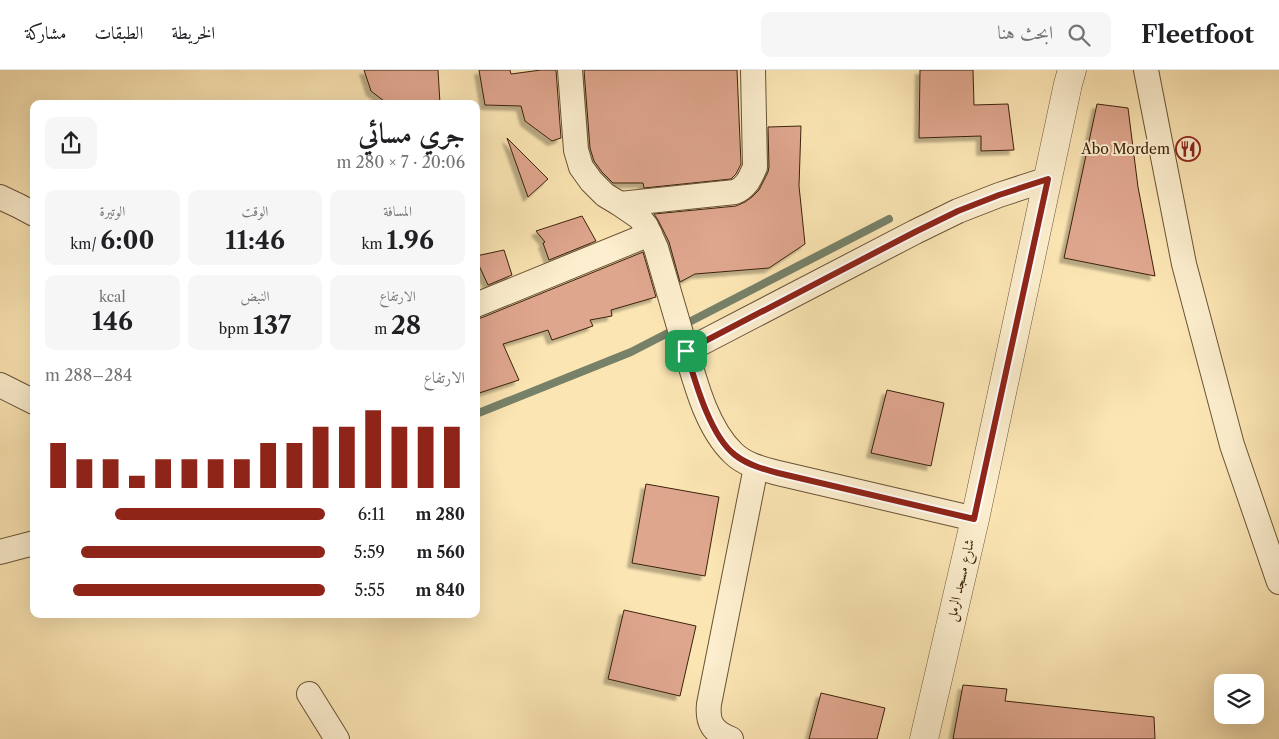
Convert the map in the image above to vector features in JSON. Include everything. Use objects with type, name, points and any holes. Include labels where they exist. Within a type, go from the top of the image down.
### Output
[{"type":"street","points":[[570,70],[576,150],[581,167],[591,181],[605,195],[639,217],[646,226],[656,248],[698,393],[721,440],[735,455],[756,467],[974,519]]},
{"type":"street","points":[[620,204],[735,192],[742,189],[751,176],[754,167],[753,70]]},
{"type":"street","name":"شارع مسجد الرمل","points":[[924,739],[1072,70]]},
{"type":"street","points":[[1146,70],[1184,264],[1232,445],[1279,582]]},
{"type":"street","points":[[686,351],[958,211],[1048,179]]},
{"type":"street","points":[[0,198],[30,212]]},
{"type":"street","points":[[480,303],[650,234]]},
{"type":"street","points":[[0,384],[30,400]]},
{"type":"street","points":[[731,739],[718,732],[711,725],[708,704],[756,467]]},
{"type":"street","points":[[0,552],[30,544]]},
{"type":"street","points":[[309,694],[337,739]]},
{"type":"building","points":[[364,70],[438,70],[440,100],[383,100],[371,91]]},
{"type":"building","points":[[479,70],[510,70],[511,74],[556,70],[561,138],[552,141],[525,121],[521,106],[485,105]]},
{"type":"building","points":[[584,70],[737,70],[741,164],[736,174],[731,179],[644,188],[643,183],[613,183],[594,161],[590,148]]},
{"type":"building","points":[[920,70],[973,70],[974,105],[1008,104],[1014,150],[981,151],[981,136],[919,138]]},
{"type":"building","points":[[1097,104],[1128,108],[1138,187],[1155,276],[1064,258]]},
{"type":"building","points":[[801,126],[799,186],[805,244],[769,268],[695,274],[680,282],[669,242],[654,214],[736,206],[745,202],[759,190],[768,172],[768,127]]},
{"type":"building","points":[[507,138],[548,179],[528,197]]},
{"type":"building","points":[[582,216],[596,241],[549,260],[543,243],[545,242],[536,231]]},
{"type":"building","points":[[504,250],[512,275],[488,285],[480,268],[480,255]]},
{"type":"building","points":[[643,252],[656,297],[611,310],[612,316],[590,320],[593,326],[552,340],[548,330],[503,344],[519,380],[480,393],[481,318]]},
{"type":"building","points":[[887,390],[944,403],[931,466],[871,453]]},
{"type":"building","points":[[646,484],[719,497],[705,576],[632,563]]},
{"type":"building","points":[[624,610],[696,626],[680,696],[608,679]]},
{"type":"building","points":[[963,685],[1007,689],[1005,701],[1154,717],[1155,739],[953,739]]},
{"type":"building","points":[[821,693],[885,708],[877,739],[809,739]]},
{"type":"waterway","points":[[480,412],[631,352],[889,219]]},
{"type":"place","name":"Abo Mordem","points":[[1188,149]]},
{"type":"route","points":[[1048,179],[974,519],[778,473],[756,467],[735,455],[721,440],[712,424],[698,393],[686,351],[958,211],[1048,179]]}]
